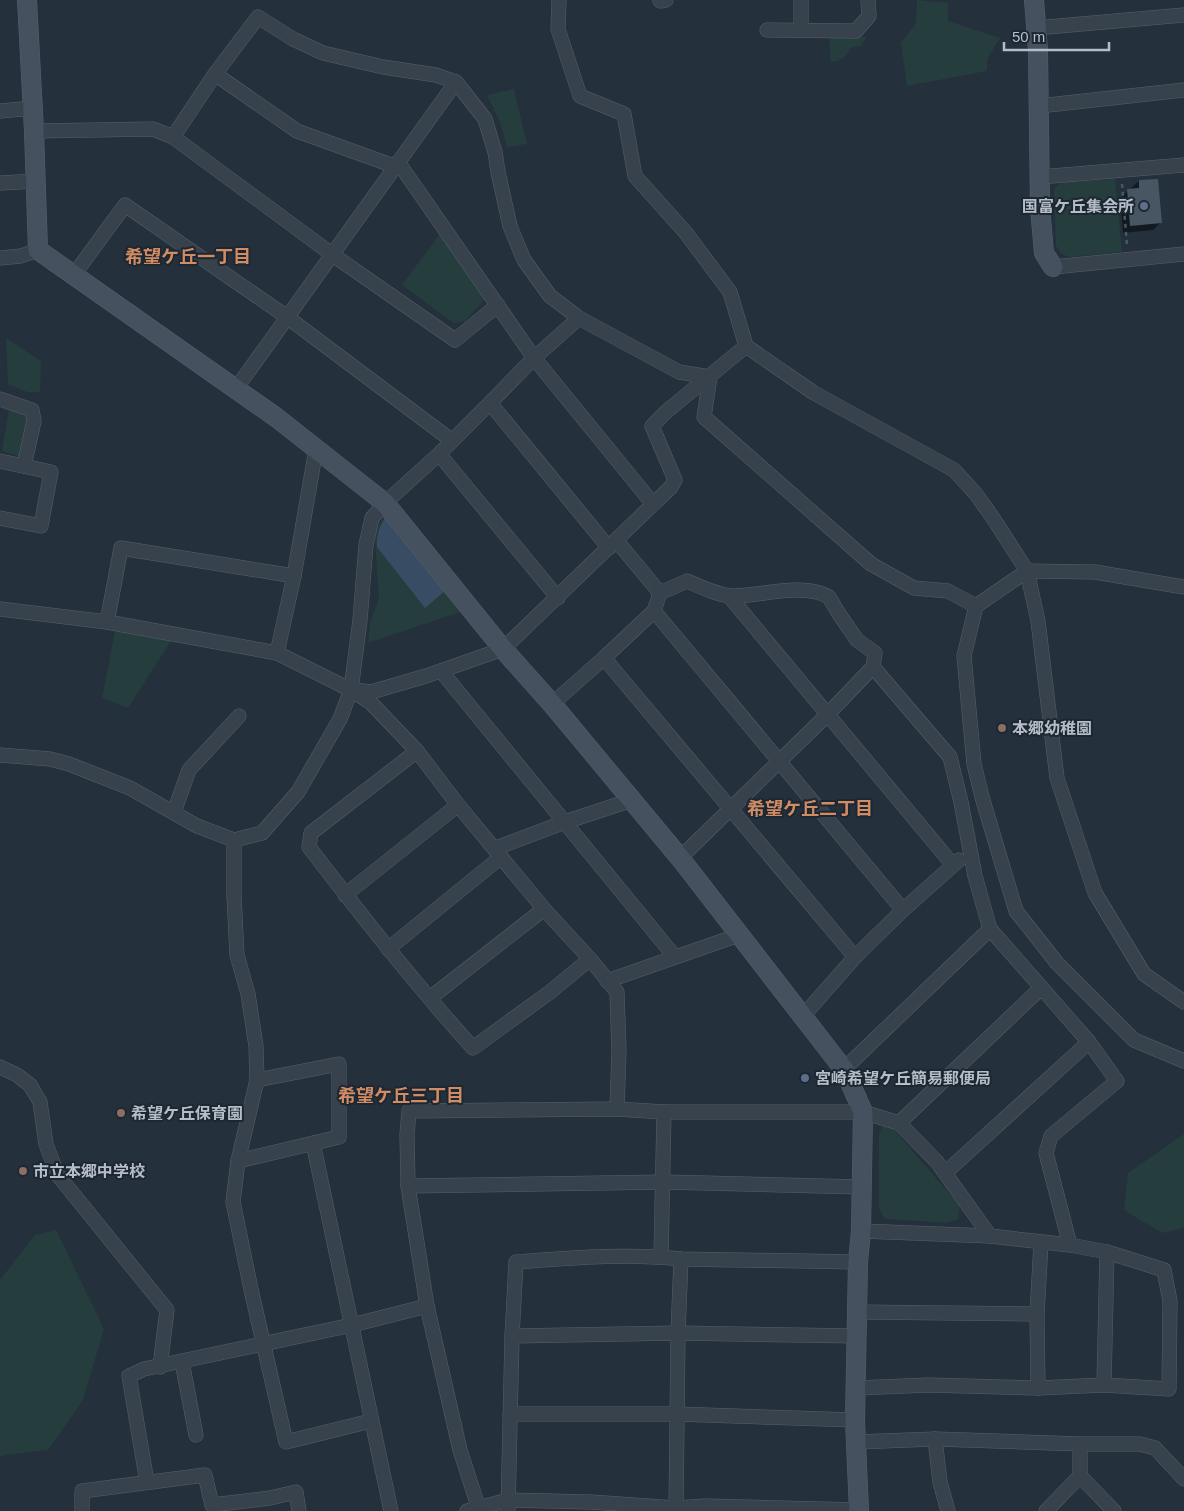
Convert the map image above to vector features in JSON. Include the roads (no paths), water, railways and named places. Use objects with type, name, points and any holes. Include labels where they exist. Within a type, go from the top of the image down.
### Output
[{"type":"street","points":[[27,0],[38,250]]},
{"type":"street","points":[[559,0],[558,29],[580,96],[624,114],[635,176],[686,234],[730,292],[746,346],[814,394],[954,470],[980,500],[1027,571],[1038,621],[1057,778],[1095,893],[1144,974],[1184,1002]]},
{"type":"street","points":[[801,0],[801,30]]},
{"type":"street","points":[[767,30],[856,32],[869,16],[868,0]]},
{"type":"street","points":[[1034,0],[1044,253],[1053,267],[1184,254]]},
{"type":"street","points":[[1036,28],[1184,15]]},
{"type":"street","points":[[173,137],[215,74],[258,18],[293,39],[323,53],[384,67],[436,74],[456,82],[485,119],[495,152],[510,226],[524,260],[550,296],[579,318],[679,372],[710,377]]},
{"type":"street","points":[[215,74],[297,131],[396,164],[534,358],[653,504]]},
{"type":"street","points":[[235,390],[456,82]]},
{"type":"street","points":[[1039,106],[1184,90]]},
{"type":"street","points":[[0,111],[33,108]]},
{"type":"street","points":[[34,131],[153,129],[173,137],[333,255],[455,340],[498,306]]},
{"type":"street","points":[[1040,178],[1184,165]]},
{"type":"street","points":[[0,183],[36,181]]},
{"type":"street","points":[[73,276],[125,205],[287,317],[451,440]]},
{"type":"street","points":[[0,258],[21,256],[38,250]]},
{"type":"street","points":[[38,250],[277,418],[385,503],[503,649],[552,704],[680,858],[844,1069],[863,1112],[855,1420],[859,1511],[705,1506],[676,1509],[591,1502],[508,1506],[473,1510],[427,1306],[408,1186],[407,1134],[409,1111],[617,1109],[664,1112],[863,1112],[899,1123],[937,1162],[990,1236]]},
{"type":"street","points":[[0,755],[50,758],[69,764],[130,788],[197,826],[234,840],[262,833],[298,792],[340,720],[351,690],[360,620],[366,545],[372,518],[385,503],[439,454],[534,358],[579,318]]},
{"type":"street","points":[[351,690],[371,692],[503,649],[671,487],[675,480],[652,426],[667,411],[746,346]]},
{"type":"street","points":[[710,377],[704,417],[871,564],[914,588],[948,591],[976,606]]},
{"type":"street","points":[[0,399],[32,410],[34,421],[24,466]]},
{"type":"street","points":[[490,403],[613,544],[660,593]]},
{"type":"street","points":[[278,653],[294,576],[316,448]]},
{"type":"street","points":[[439,454],[558,598]]},
{"type":"street","points":[[0,461],[51,472],[41,526],[0,518]]},
{"type":"street","points":[[107,622],[121,548],[294,576]]},
{"type":"street","points":[[1184,587],[1096,572],[1027,571],[976,606],[964,656],[974,764],[1016,911],[1057,962],[1134,1040],[1184,1061]]},
{"type":"street","points":[[552,704],[654,611],[660,593],[687,581],[729,596],[803,590],[829,596],[838,614],[857,640],[875,653],[873,666],[827,715],[680,858]]},
{"type":"street","points":[[729,596],[953,865]]},
{"type":"street","points":[[0,609],[107,622],[278,653],[351,690],[377,707],[418,751],[458,805],[544,910],[590,959],[617,992],[619,1051],[617,1109]]},
{"type":"street","points":[[654,611],[903,910]]},
{"type":"street","points":[[604,658],[856,957]]},
{"type":"street","points":[[873,666],[950,756],[970,852],[990,929],[1089,1042],[1117,1081],[1051,1136],[1046,1153],[1070,1245]]},
{"type":"street","points":[[441,670],[675,957]]},
{"type":"street","points":[[174,812],[189,770],[239,716]]},
{"type":"street","points":[[418,751],[312,833],[309,847],[388,949],[473,1048],[550,992],[590,959]]},
{"type":"street","points":[[388,949],[498,852],[565,822],[632,800]]},
{"type":"street","points":[[346,895],[458,805]]},
{"type":"street","points":[[234,840],[237,955],[248,994],[256,1046],[257,1080],[238,1161],[233,1202],[286,1442],[371,1421]]},
{"type":"street","points":[[803,1016],[856,957],[903,910],[970,852]]},
{"type":"street","points":[[430,998],[544,910]]},
{"type":"street","points":[[844,1069],[990,929]]},
{"type":"street","points":[[608,981],[739,934]]},
{"type":"street","points":[[899,1123],[1041,988]]},
{"type":"street","points":[[945,1173],[1089,1042]]},
{"type":"street","points":[[238,1161],[339,1137],[339,1064],[257,1080]]},
{"type":"street","points":[[0,1067],[30,1085],[40,1102],[46,1144],[56,1174],[167,1310],[160,1367]]},
{"type":"street","points":[[661,1257],[664,1112]]},
{"type":"street","points":[[313,1143],[391,1511]]},
{"type":"street","points":[[408,1186],[664,1182],[862,1187]]},
{"type":"street","points":[[857,1388],[929,1385],[1038,1388],[1104,1385],[1169,1389],[1170,1301],[1164,1270],[1107,1252],[1070,1245],[990,1236],[861,1232]]},
{"type":"street","points":[[1038,1388],[1037,1314],[1041,1243]]},
{"type":"street","points":[[1104,1385],[1107,1252]]},
{"type":"street","points":[[508,1506],[512,1336],[516,1262],[602,1256],[661,1257],[680,1260],[858,1262]]},
{"type":"street","points":[[676,1509],[676,1414],[680,1260]]},
{"type":"street","points":[[147,1482],[129,1376],[144,1369],[264,1345],[427,1306]]},
{"type":"street","points":[[858,1312],[1037,1314]]},
{"type":"street","points":[[512,1336],[678,1332],[857,1336]]},
{"type":"street","points":[[182,1362],[196,1435]]},
{"type":"street","points":[[510,1414],[676,1414],[855,1420]]},
{"type":"street","points":[[856,1442],[934,1440],[1140,1444],[1155,1448],[1184,1479]]},
{"type":"street","points":[[934,1440],[940,1482],[948,1511]]},
{"type":"street","points":[[1046,1511],[1080,1476],[1080,1444]]},
{"type":"street","points":[[82,1511],[82,1491],[205,1475],[212,1505],[270,1498],[296,1492],[299,1511]]},
{"type":"street","points":[[1080,1476],[1114,1511]]},
{"type":"water","points":[[387,515],[446,590],[425,608],[377,547],[379,530]]},
{"type":"place","name":"国富ケ丘集会所","points":[[1144,206]]},
{"type":"place","name":"本郷幼稚園","points":[[1002,728]]},
{"type":"place","name":"宮崎希望ケ丘簡易郵便局","points":[[805,1078]]},
{"type":"place","name":"希望ケ丘保育園","points":[[121,1113]]},
{"type":"place","name":"市立本郷中学校","points":[[23,1171]]},
{"type":"district","name":"希望ケ丘一丁目","points":[[188,257]]},
{"type":"district","name":"希望ケ丘二丁目","points":[[810,809]]},
{"type":"district","name":"希望ケ丘三丁目","points":[[401,1096]]}]
